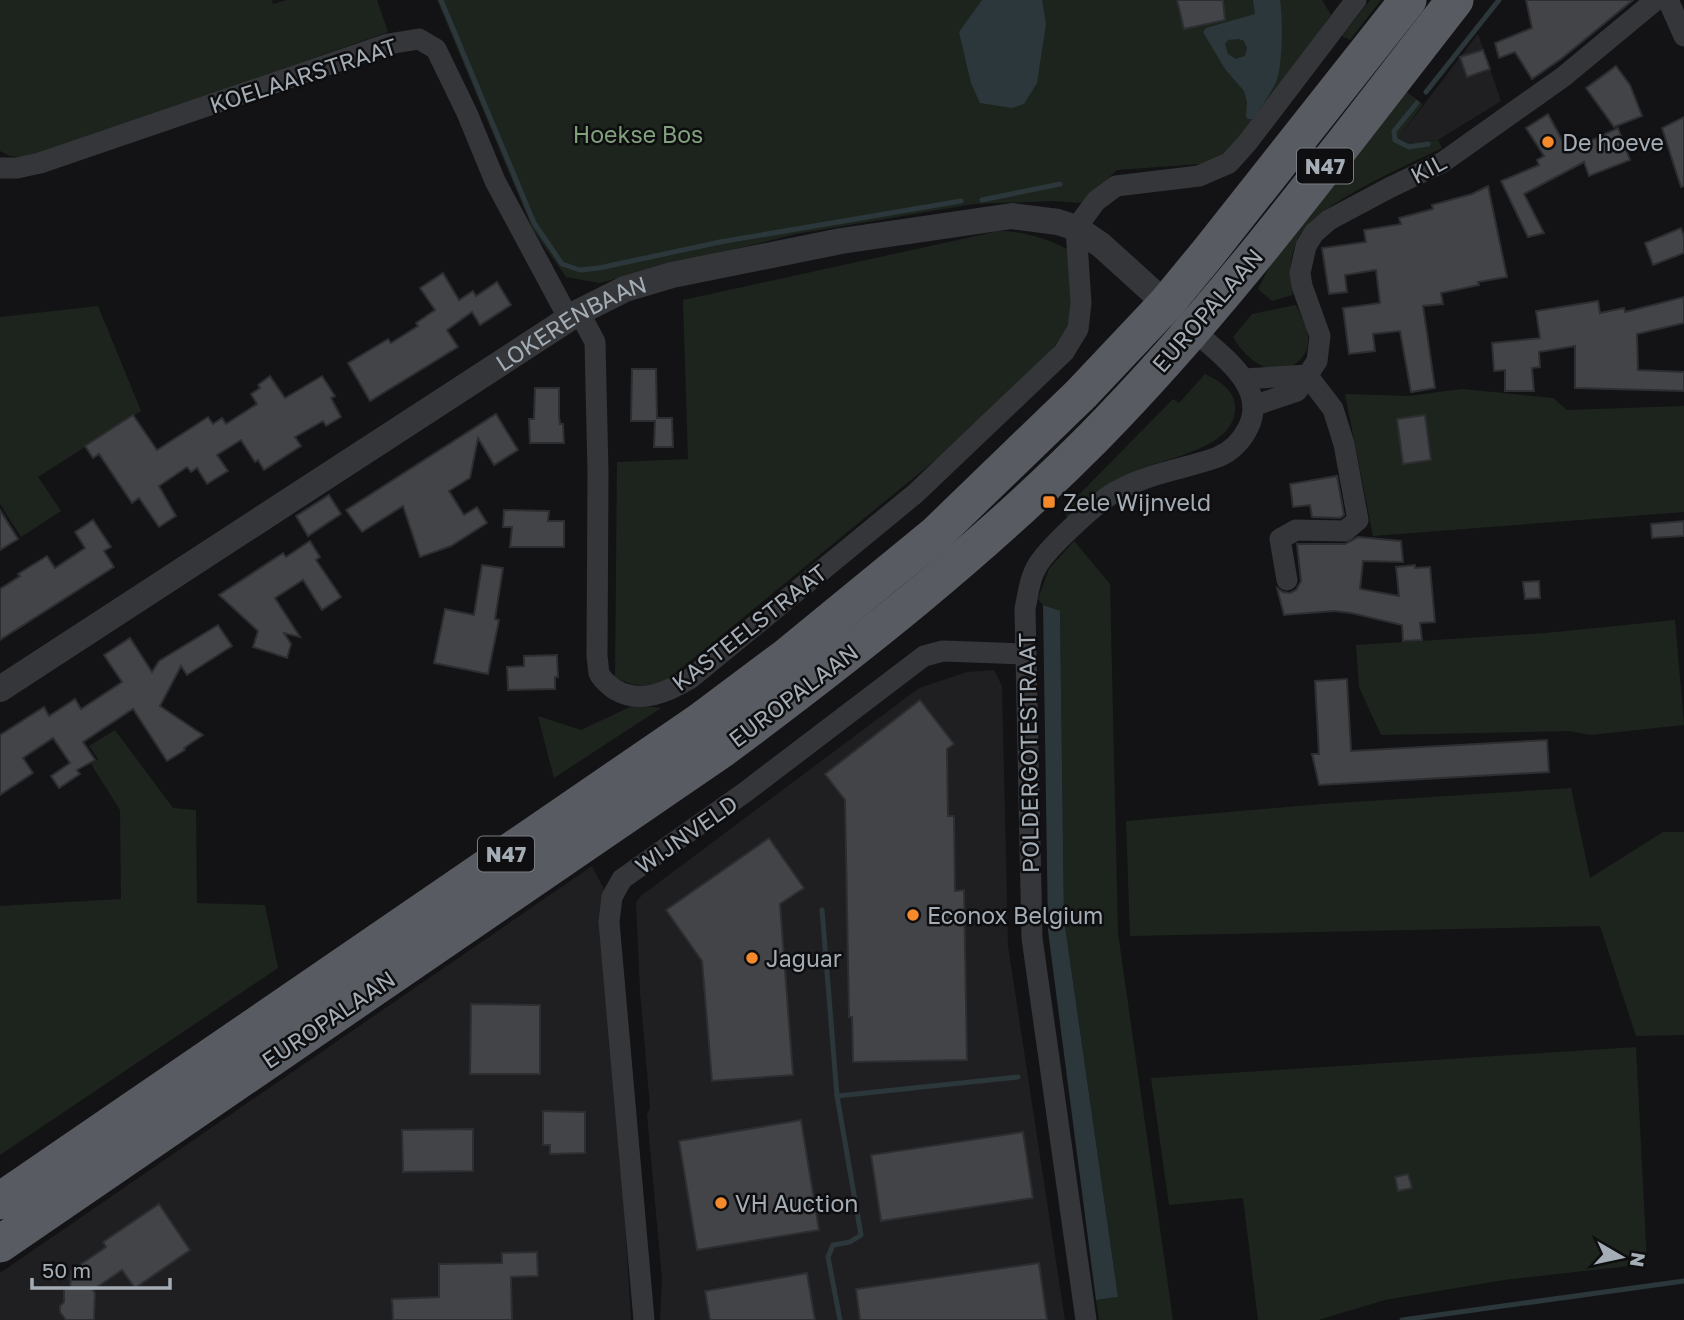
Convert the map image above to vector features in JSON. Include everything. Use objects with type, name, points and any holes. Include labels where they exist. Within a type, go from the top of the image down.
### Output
[{"type":"highway","name":"EUROPALAAN","points":[[0,1201],[699,722],[786,657],[936,534],[1081,394],[1166,304],[1408,0]]},
{"type":"highway","name":"EUROPALAAN","points":[[0,1244],[721,750],[806,687],[935,583],[1009,519],[1096,435],[1193,330],[1237,278],[1455,0]]},
{"type":"street","points":[[1076,228],[1096,201],[1116,186],[1199,176],[1229,163],[1356,0]]},
{"type":"street","name":"KIL","points":[[1253,407],[1297,391],[1304,385],[1307,375],[1317,361],[1320,336],[1300,273],[1306,246],[1314,233],[1341,214],[1443,162],[1563,77],[1656,0]]},
{"type":"street","points":[[1668,0],[1684,36]]},
{"type":"street","name":"KOELAARSTRAAT","points":[[0,168],[17,168],[40,163],[388,44],[419,39],[436,49],[467,113],[495,181],[574,315]]},
{"type":"street","name":"LOKERENBAAN","points":[[0,689],[574,315],[625,289],[672,275],[841,241],[1012,216],[1058,222],[1076,228],[1101,245],[1193,330]]},
{"type":"street","name":"KASTEELSTRAAT","points":[[574,315],[595,342],[599,674],[616,690],[634,697],[650,696],[671,690],[691,678],[916,493],[1064,352],[1078,329],[1081,303],[1076,228]]},
{"type":"street","points":[[1193,330],[1244,379],[1253,407]]},
{"type":"street","points":[[1244,379],[1307,375],[1333,409],[1344,444],[1358,520],[1345,531],[1296,530],[1280,539],[1287,580]]},
{"type":"street","name":"POLDERGOTESTRAAT","points":[[1086,1320],[1032,938],[1025,609],[1036,567],[1048,551],[1115,491],[1232,450],[1244,436],[1253,407]]},
{"type":"street","name":"WIJNVELD","points":[[643,1320],[609,922],[612,897],[622,879],[744,793],[924,656],[943,651],[1024,654]]},
{"type":"shaded area","points":[[982,0],[1042,0],[1046,24],[1037,83],[1024,104],[1012,108],[980,103],[971,83],[959,32]]},
{"type":"shaded area","points":[[1253,0],[1280,0],[1282,29],[1278,75],[1274,87],[1253,119],[1248,119],[1244,91],[1225,69],[1203,32],[1206,28],[1255,14]],"holes":[[[1228,40],[1244,41],[1247,48],[1245,56],[1236,59],[1228,54],[1225,44]]]},
{"type":"shaded area","points":[[1478,34],[1501,101],[1438,140],[1406,143],[1399,137]]},
{"type":"shaded area","points":[[1043,605],[1060,611],[1064,919],[1118,1297],[1096,1300],[1048,931]]},
{"type":"shaded area","points":[[994,670],[1002,686],[1008,946],[1065,1320],[660,1320],[662,1279],[647,1115],[650,1107],[640,992],[636,902],[919,688],[967,672]]},
{"type":"shaded area","points":[[592,866],[605,891],[631,1320],[0,1320],[0,1273]]},
{"type":"green space","points":[[0,0],[272,0],[273,4],[287,0],[377,0],[388,32],[28,158],[10,156],[0,151]]},
{"type":"green space","name":"Hoekse Bos","points":[[437,0],[1322,0],[1331,15],[1254,123],[1215,163],[1117,170],[1082,203],[1054,201],[974,204],[796,234],[599,283],[566,277],[533,230]]},
{"type":"green space","points":[[1370,0],[1381,0],[1350,40],[1342,36]]},
{"type":"green space","points":[[1404,90],[1423,104],[1399,137],[1406,143],[1438,140],[1442,148],[1342,199],[1309,224],[1299,237],[1292,258],[1293,295],[1272,301],[1258,289],[1273,260]]},
{"type":"green space","points":[[999,231],[1034,236],[1067,249],[1072,305],[1068,327],[1050,353],[967,434],[667,680],[640,685],[615,677],[617,462],[688,459],[683,300]]},
{"type":"green space","points":[[1296,305],[1306,327],[1308,342],[1303,356],[1292,366],[1278,370],[1264,367],[1246,354],[1233,337],[1252,314]]},
{"type":"green space","points":[[98,306],[141,411],[38,477],[61,511],[21,537],[0,504],[0,317]]},
{"type":"green space","points":[[1205,374],[1226,387],[1235,403],[1231,423],[1222,435],[1193,451],[1129,474],[1068,520],[1064,510],[1173,399],[1179,403]]},
{"type":"green space","points":[[1462,389],[1553,398],[1567,410],[1684,406],[1684,512],[1373,536],[1345,394],[1408,396]]},
{"type":"green space","points":[[1074,541],[1110,584],[1118,933],[1173,1320],[1099,1320],[1096,1300],[1118,1297],[1064,919],[1060,612],[1043,605],[1038,599],[1049,569]]},
{"type":"green space","points":[[1675,620],[1684,725],[1590,735],[1569,731],[1381,735],[1359,687],[1356,645],[1546,633]]},
{"type":"green space","points":[[634,705],[661,708],[554,778],[538,716],[581,730]]},
{"type":"green space","points":[[115,730],[173,808],[196,810],[197,903],[265,905],[278,968],[0,1155],[0,906],[121,899],[120,810],[91,764],[98,759],[89,746]]},
{"type":"green space","points":[[1571,788],[1590,878],[1663,832],[1684,832],[1684,1035],[1636,1036],[1600,926],[1130,936],[1126,821],[1321,804]]},
{"type":"green space","points":[[1636,1047],[1647,1264],[1504,1280],[1385,1300],[1318,1320],[1258,1320],[1243,1198],[1169,1205],[1151,1078]]},
{"type":"building","points":[[1177,0],[1223,0],[1225,20],[1184,29]]},
{"type":"building","points":[[1526,0],[1633,0],[1561,59],[1532,79],[1515,52],[1499,58],[1495,43],[1532,28]]},
{"type":"building","points":[[1483,50],[1490,69],[1467,77],[1460,57]]},
{"type":"building","points":[[1616,66],[1630,85],[1642,116],[1614,127],[1586,88]]},
{"type":"building","points":[[1548,114],[1568,151],[1618,128],[1630,160],[1589,176],[1584,162],[1524,194],[1544,233],[1528,237],[1501,181],[1539,165],[1537,160],[1544,156],[1526,128]]},
{"type":"building","points":[[1684,117],[1684,186],[1681,187],[1662,128]]},
{"type":"building","points":[[1488,186],[1507,277],[1441,293],[1443,304],[1423,306],[1435,388],[1411,392],[1400,331],[1373,334],[1375,351],[1349,354],[1343,308],[1380,303],[1376,270],[1345,275],[1347,292],[1329,294],[1322,248],[1366,242],[1364,230],[1401,224],[1399,218],[1433,209],[1432,205],[1472,194]]},
{"type":"building","points":[[1681,228],[1684,253],[1653,265],[1645,243]]},
{"type":"building","points":[[443,273],[459,300],[473,291],[476,296],[497,282],[511,305],[480,325],[472,312],[447,330],[458,347],[370,401],[348,363],[388,339],[391,343],[418,326],[416,323],[435,310],[420,288]]},
{"type":"building","points":[[1684,297],[1684,323],[1637,334],[1638,370],[1684,372],[1684,391],[1575,388],[1575,346],[1539,352],[1540,367],[1532,368],[1534,391],[1505,391],[1505,370],[1494,371],[1492,343],[1540,338],[1536,311],[1598,301],[1600,313],[1624,308],[1625,312]]},
{"type":"building","points":[[632,369],[656,369],[657,418],[672,418],[673,447],[654,447],[655,421],[631,421]]},
{"type":"building","points":[[270,376],[285,398],[322,376],[335,396],[331,398],[341,417],[326,426],[323,421],[295,437],[301,446],[264,470],[258,460],[255,462],[241,440],[217,455],[228,471],[207,484],[197,468],[191,472],[187,467],[159,486],[176,516],[159,527],[139,498],[132,503],[99,454],[93,458],[85,446],[133,415],[157,450],[208,417],[213,424],[222,418],[226,424],[257,404],[251,394]]},
{"type":"building","points":[[535,388],[559,388],[559,416],[560,424],[563,424],[564,443],[530,443],[529,419],[534,419]]},
{"type":"building","points":[[496,414],[518,450],[494,465],[478,438],[470,478],[449,491],[464,515],[477,507],[487,523],[451,546],[420,557],[403,506],[362,532],[346,510]]},
{"type":"building","points":[[1425,415],[1431,460],[1403,464],[1397,419]]},
{"type":"building","points":[[1337,476],[1344,515],[1340,518],[1312,517],[1310,505],[1293,507],[1290,484]]},
{"type":"building","points":[[329,495],[341,514],[308,536],[296,516]]},
{"type":"building","points":[[0,510],[18,539],[0,550]]},
{"type":"building","points":[[504,510],[549,511],[548,521],[564,521],[564,547],[510,547],[512,527],[503,527]]},
{"type":"building","points":[[93,520],[111,547],[104,551],[114,567],[0,640],[0,589],[47,556],[55,568],[85,548],[75,532]]},
{"type":"building","points":[[1684,521],[1684,536],[1652,538],[1651,524]]},
{"type":"building","points":[[1358,537],[1401,541],[1403,562],[1363,561],[1360,589],[1399,596],[1396,567],[1430,567],[1435,622],[1420,623],[1422,640],[1403,641],[1402,625],[1351,613],[1334,611],[1284,615],[1277,588],[1290,593],[1296,590],[1301,581],[1297,544],[1345,544]]},
{"type":"building","points":[[310,541],[320,557],[316,560],[341,597],[322,610],[303,580],[275,598],[300,637],[284,633],[291,644],[287,658],[253,647],[258,631],[219,595],[283,553],[286,557]]},
{"type":"building","points":[[482,565],[503,568],[495,619],[499,620],[488,674],[434,663],[445,609],[474,615]]},
{"type":"building","points":[[1539,581],[1540,598],[1525,599],[1523,582]]},
{"type":"building","points":[[218,625],[232,646],[187,675],[181,666],[160,706],[203,735],[184,748],[185,750],[167,761],[133,709],[83,742],[95,760],[77,770],[80,774],[59,788],[51,776],[70,763],[53,738],[23,758],[33,773],[0,795],[0,735],[44,707],[49,716],[75,699],[81,709],[122,682],[104,655],[130,638],[152,672],[159,661]]},
{"type":"building","points":[[557,655],[558,677],[555,677],[555,689],[508,690],[507,667],[524,666],[524,656]]},
{"type":"building","points":[[1347,679],[1351,751],[1547,740],[1549,772],[1319,785],[1312,754],[1319,754],[1315,681]]},
{"type":"building","points":[[920,700],[954,744],[947,749],[948,816],[954,816],[955,891],[964,890],[967,1060],[853,1062],[852,1017],[849,1017],[845,800],[825,774]]},
{"type":"building","name":"Jaguar","points":[[769,838],[804,888],[780,904],[793,1075],[712,1081],[702,961],[666,910]]},
{"type":"building","points":[[471,1004],[540,1005],[540,1074],[470,1074]]},
{"type":"building","points":[[543,1111],[585,1112],[585,1153],[550,1154],[550,1145],[543,1145]]},
{"type":"building","points":[[801,1120],[819,1230],[697,1250],[679,1141]]},
{"type":"building","points":[[473,1129],[473,1171],[403,1172],[402,1130]]},
{"type":"building","points":[[1023,1132],[1033,1198],[881,1221],[871,1155]]},
{"type":"building","points":[[1408,1174],[1412,1188],[1398,1191],[1395,1177]]},
{"type":"building","points":[[159,1204],[190,1250],[135,1288],[122,1270],[93,1290],[94,1320],[66,1320],[60,1312],[60,1306],[64,1302],[64,1288],[70,1288],[71,1271],[106,1247],[103,1242]]},
{"type":"building","points":[[537,1252],[538,1276],[511,1277],[512,1320],[393,1320],[392,1299],[439,1297],[439,1264],[502,1263],[502,1253]]},
{"type":"building","points":[[1039,1263],[1047,1320],[860,1320],[856,1289]]},
{"type":"building","points":[[807,1273],[815,1320],[710,1320],[705,1291]]},
{"type":"waterway","points":[[441,0],[534,223],[562,264],[580,270],[599,268],[720,242],[961,201]]},
{"type":"waterway","points":[[1426,92],[1499,0]]},
{"type":"waterway","points":[[1417,103],[1394,131],[1395,140],[1409,147],[1428,144]]},
{"type":"waterway","points":[[982,200],[1060,184]]},
{"type":"waterway","points":[[822,910],[837,1096],[861,1235],[850,1242],[833,1245],[828,1257],[840,1320]]},
{"type":"waterway","points":[[837,1096],[1018,1077]]},
{"type":"waterway","points":[[1402,1320],[1684,1281]]},
{"type":"place","name":"De hoeve","points":[[1548,142]]},
{"type":"place","name":"Zele Wijnveld","points":[[1049,502]]},
{"type":"place","name":"Econox Belgium","points":[[913,915]]},
{"type":"place","name":"Jaguar","points":[[752,958]]},
{"type":"place","name":"VH Auction","points":[[721,1203]]}]
